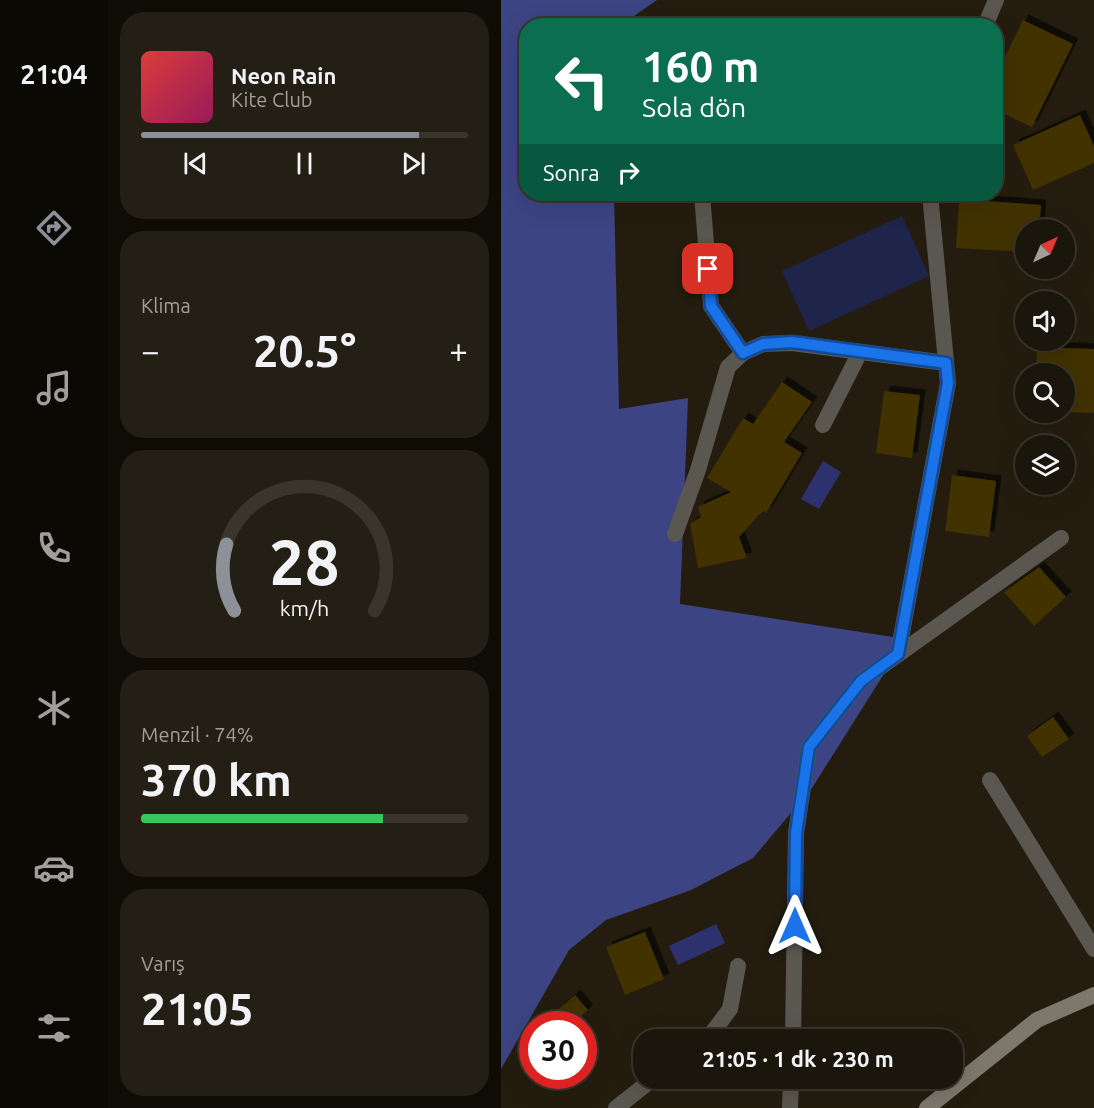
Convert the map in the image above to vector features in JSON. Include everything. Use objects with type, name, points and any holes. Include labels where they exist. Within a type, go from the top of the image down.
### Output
[{"type":"main road","points":[[927,1108],[1037,1020],[1094,995]]},
{"type":"street","points":[[988,18],[996,0]]},
{"type":"street","points":[[703,201],[711,306],[743,353]]},
{"type":"street","points":[[898,654],[948,383],[931,201]]},
{"type":"street","points":[[675,534],[698,470],[728,367],[743,353],[763,344],[792,342],[946,363]]},
{"type":"street","points":[[823,425],[860,351]]},
{"type":"street","points":[[793,1029],[796,833],[809,747],[861,681],[1061,538]]},
{"type":"street","points":[[990,780],[1094,949]]},
{"type":"street","points":[[715,1029],[730,1009],[738,966]]},
{"type":"street","points":[[616,1108],[640,1089]]},
{"type":"street","points":[[790,1108],[791,1089]]},
{"type":"shaded area","points":[[501,0],[657,0],[631,18],[519,18],[519,201],[614,201],[619,409],[688,398],[680,604],[906,639],[812,788],[753,858],[691,890],[606,920],[569,950],[534,1011],[519,1011],[519,1038],[501,1069]]},
{"type":"shaded area","points":[[902,216],[929,276],[809,331],[782,271]]},
{"type":"shaded area","points":[[823,461],[841,472],[819,509],[801,499]]},
{"type":"shaded area","points":[[716,924],[725,943],[678,965],[669,946]]},
{"type":"building","points":[[1023,20],[1073,44],[1032,127],[1003,113],[1003,61]]},
{"type":"building","points":[[1080,115],[1094,146],[1094,163],[1033,190],[1013,145]]},
{"type":"building","points":[[959,201],[1041,205],[1040,219],[1015,219],[1015,251],[956,248]]},
{"type":"building","points":[[1094,349],[1094,413],[1075,412],[1075,363],[1036,363],[1037,351]]},
{"type":"building","points":[[782,382],[812,402],[784,442],[802,453],[766,513],[763,511],[739,537],[747,558],[698,568],[690,524],[701,517],[698,507],[731,492],[707,478],[743,418],[753,424]]},
{"type":"building","points":[[884,391],[920,395],[912,458],[876,453]]},
{"type":"building","points":[[952,475],[996,481],[989,537],[945,531]]},
{"type":"building","points":[[1039,567],[1066,597],[1034,626],[1004,592]]},
{"type":"building","points":[[1053,717],[1069,739],[1042,757],[1027,736]]},
{"type":"building","points":[[645,932],[664,979],[625,995],[606,947]]},
{"type":"building","points":[[575,995],[588,1010],[561,1011],[559,1009]]},
{"type":"route","points":[[708,269],[711,306],[743,353],[763,344],[792,342],[946,363],[948,383],[898,654],[861,681],[809,747],[796,833],[795,926]]}]
